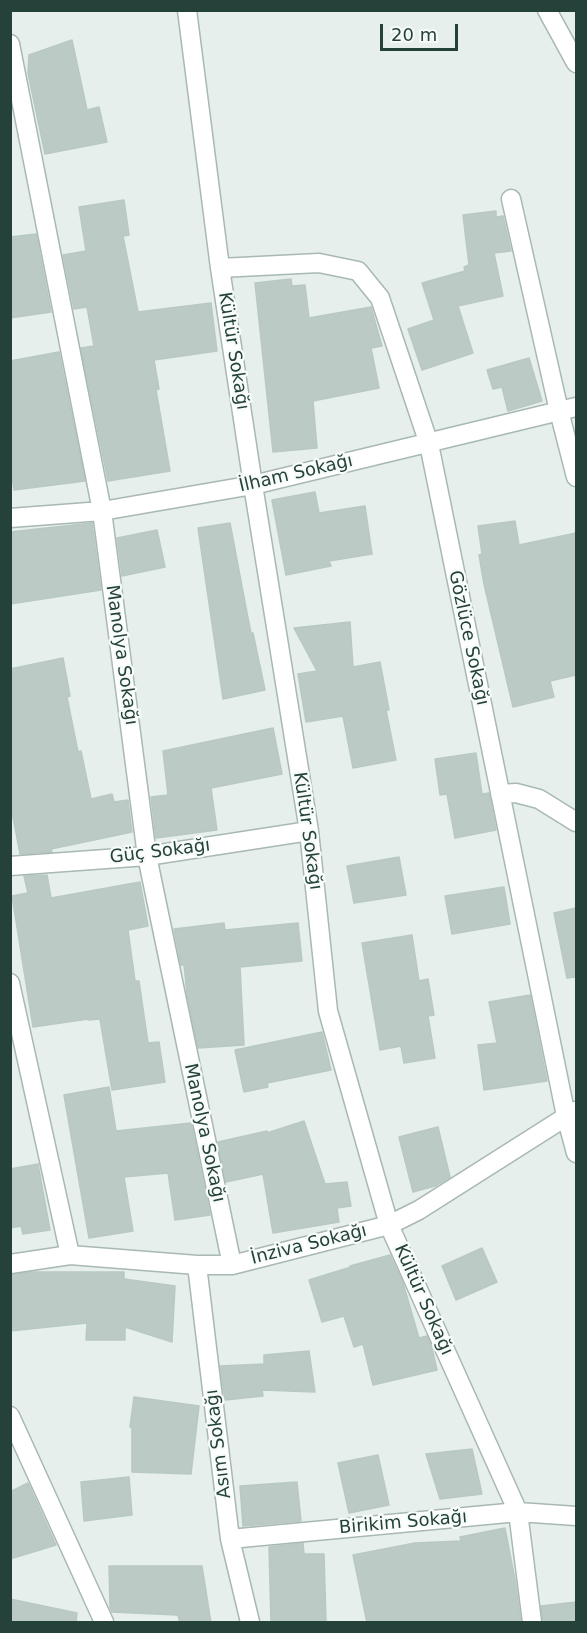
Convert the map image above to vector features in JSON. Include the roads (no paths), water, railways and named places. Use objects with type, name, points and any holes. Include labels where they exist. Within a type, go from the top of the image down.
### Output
[{"type":"street","name":"Kültür Sokağı","points":[[187,10],[220,268],[309,831],[328,1011],[389,1225],[518,1512],[532,1623]]},
{"type":"street","points":[[547,10],[576,63]]},
{"type":"street","name":"Manolya Sokağı","points":[[10,44],[102,511],[147,856],[232,1265]]},
{"type":"street","points":[[512,199],[568,409],[576,477]]},
{"type":"street","name":"Gözlüce Sokağı","points":[[220,268],[320,263],[358,271],[380,298],[429,444],[500,794],[571,1113],[576,1153]]},
{"type":"street","name":"İlham Sokağı","points":[[10,518],[102,511],[253,485],[568,409]]},
{"type":"street","points":[[500,794],[516,793],[538,799],[576,822]]},
{"type":"street","name":"Güç Sokağı","points":[[10,866],[147,856],[309,831]]},
{"type":"street","points":[[10,983],[70,1255]]},
{"type":"street","name":"İnziva Sokağı","points":[[10,1264],[70,1255],[197,1265],[232,1265],[389,1225],[419,1210],[571,1113]]},
{"type":"street","name":"Asım Sokağı","points":[[197,1265],[230,1539],[250,1623]]},
{"type":"street","points":[[10,1416],[104,1623]]},
{"type":"street","name":"Birikim Sokağı","points":[[230,1539],[518,1512],[576,1516]]}]
